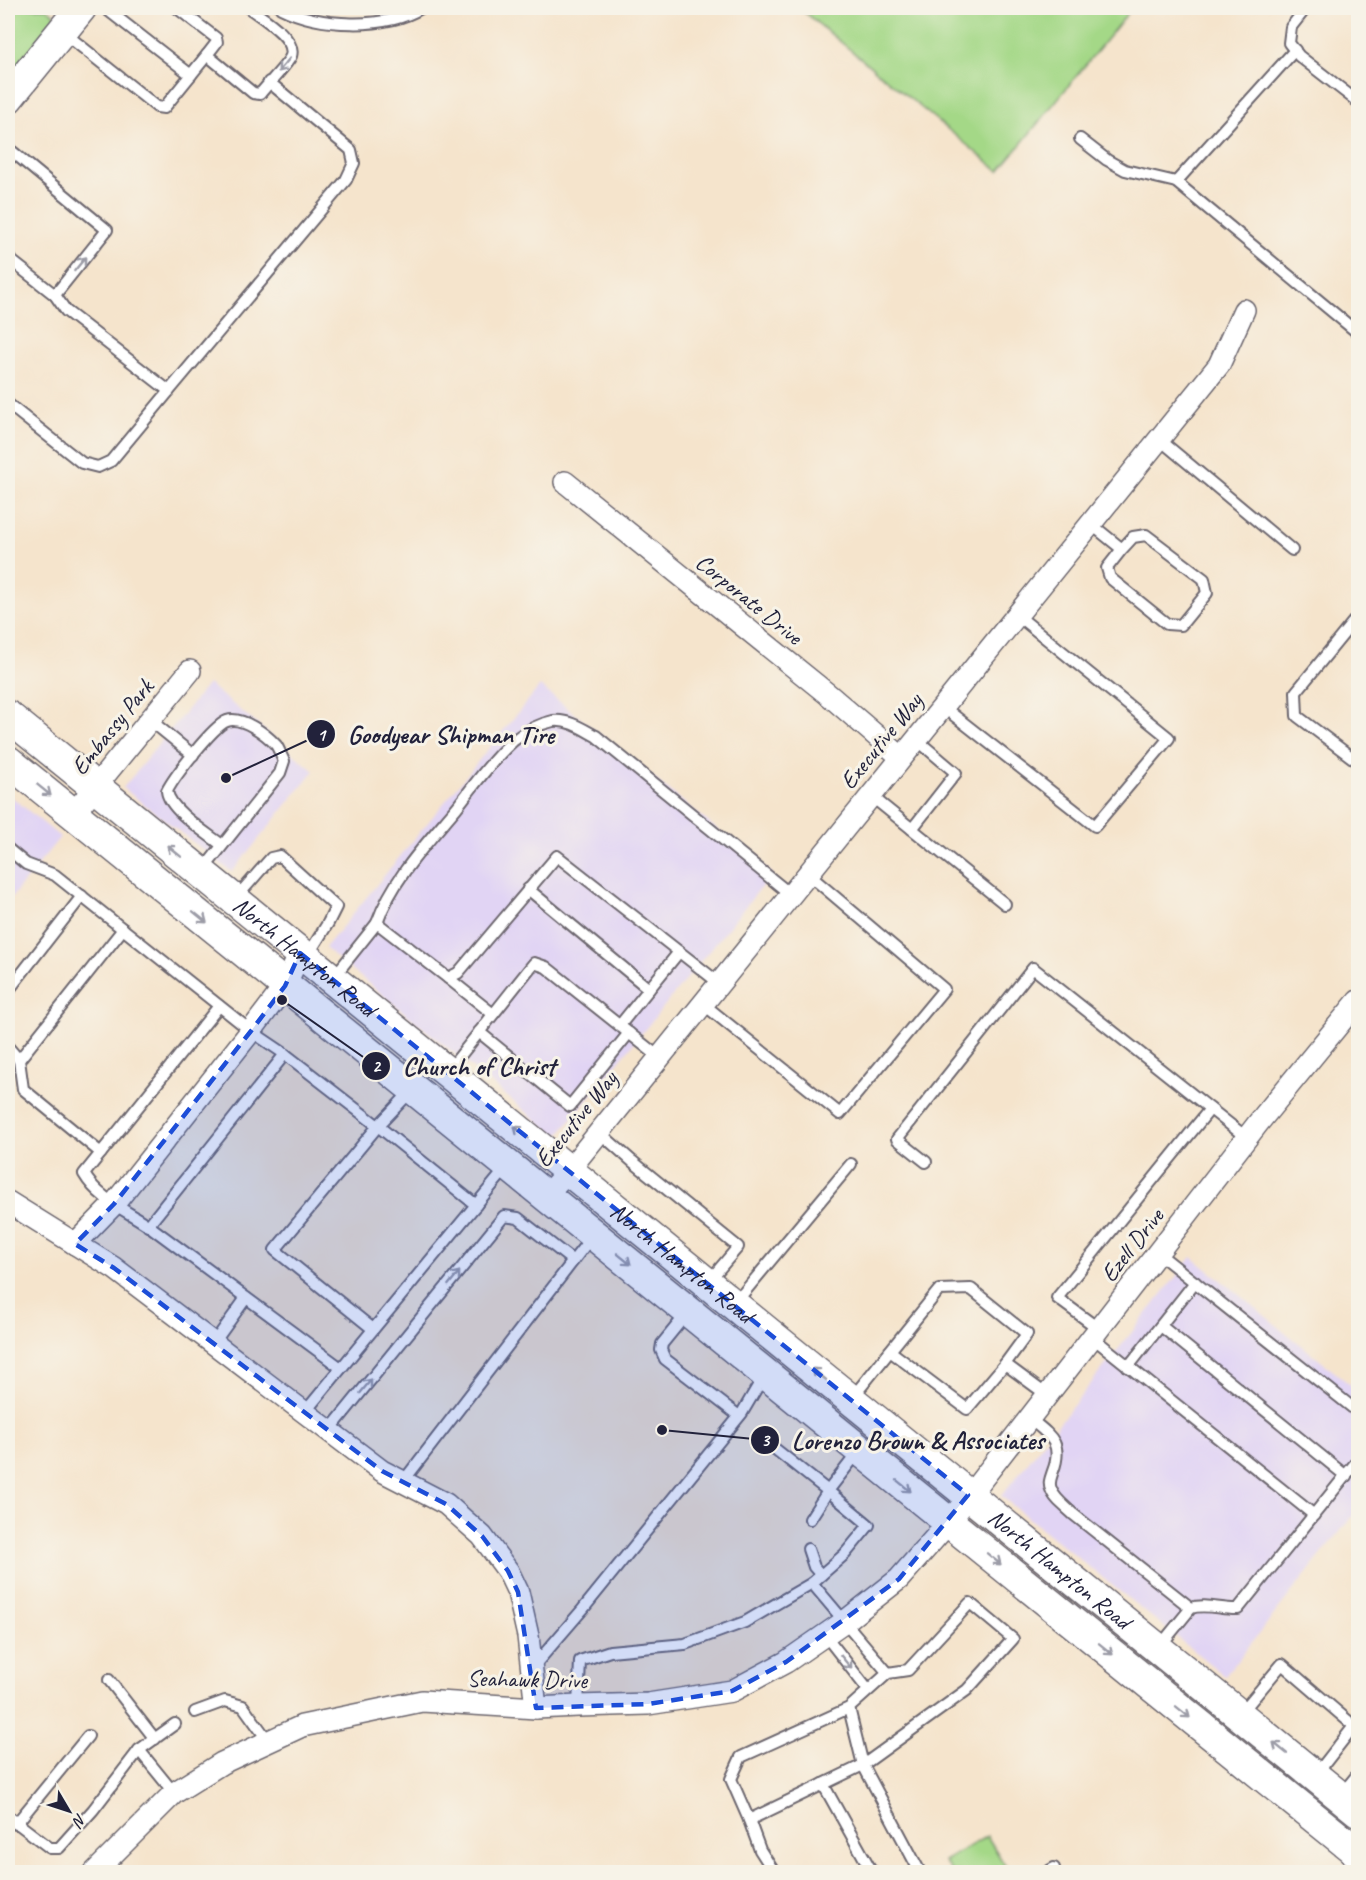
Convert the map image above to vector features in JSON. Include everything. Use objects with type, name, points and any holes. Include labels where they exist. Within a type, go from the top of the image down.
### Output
[{"type":"main road","points":[[8,98],[81,8]]},
{"type":"main road","name":"North Hampton Road","points":[[8,716],[1315,1776],[1352,1794]]},
{"type":"main road","name":"North Hampton Road","points":[[8,761],[1359,1853]]},
{"type":"main road","points":[[1137,1675],[1158,1648]]},
{"type":"street","name":"Executive Way","points":[[545,1196],[568,1171],[1219,365],[1244,310]]},
{"type":"street","name":"Corporate Drive","points":[[565,482],[830,696],[901,757]]},
{"type":"street","name":"Embassy Park","points":[[73,814],[190,672]]},
{"type":"street","points":[[75,1244],[114,1204],[251,1031],[285,986],[303,955]]},
{"type":"street","name":"Ezell Drive","points":[[949,1522],[1247,1138],[1359,1001]]},
{"type":"street","points":[[8,1202],[114,1268],[382,1471],[446,1504],[482,1536],[508,1570],[518,1592],[528,1636],[536,1708]]},
{"type":"street","name":"Seahawk Drive","points":[[95,1872],[174,1793],[222,1763],[302,1726],[422,1701],[536,1708],[578,1707],[648,1704],[732,1691],[786,1662],[899,1579],[949,1522]]},
{"type":"lane","points":[[105,8],[191,75]]},
{"type":"lane","points":[[62,31],[157,107],[164,108],[217,42],[216,38],[177,8]]},
{"type":"lane","points":[[207,55],[253,93],[260,94],[291,56],[291,44],[285,35],[249,8]]},
{"type":"lane","points":[[281,8],[326,21],[360,24],[402,18],[421,8]]},
{"type":"lane","points":[[1306,8],[1291,27],[1289,43],[1359,102]]},
{"type":"lane","points":[[1176,183],[1295,50]]},
{"type":"lane","points":[[8,404],[82,464],[98,466],[111,462],[346,180],[354,163],[351,150],[269,82]]},
{"type":"lane","points":[[1080,139],[1107,160],[1125,170],[1176,183],[1359,333]]},
{"type":"lane","points":[[10,154],[107,230],[55,295]]},
{"type":"lane","points":[[8,258],[55,295],[66,311],[169,391]]},
{"type":"lane","points":[[1159,439],[1292,550]]},
{"type":"lane","points":[[1091,524],[1122,549]]},
{"type":"lane","points":[[1146,535],[1204,579],[1207,592],[1181,625],[1167,624],[1110,578],[1107,568],[1122,549],[1133,537],[1146,535]]},
{"type":"lane","points":[[942,706],[1095,826],[1169,738],[1017,615]]},
{"type":"lane","points":[[1359,616],[1296,692],[1298,716],[1359,762]]},
{"type":"lane","points":[[150,720],[193,755]]},
{"type":"lane","points":[[201,873],[280,773],[284,761],[277,745],[253,727],[239,720],[226,721],[203,742],[167,791],[168,797],[184,815],[222,846]]},
{"type":"lane","points":[[332,979],[377,923],[385,902],[403,873],[484,773],[512,742],[526,731],[554,721],[569,722],[596,736],[790,894]]},
{"type":"lane","points":[[912,829],[956,773],[916,739]]},
{"type":"lane","points":[[870,795],[1005,904]]},
{"type":"lane","points":[[8,849],[26,864],[55,875],[219,1006],[378,1126],[476,1205]]},
{"type":"lane","points":[[234,900],[271,858],[280,856],[336,907],[328,923],[303,955]]},
{"type":"lane","points":[[448,978],[458,973],[557,856],[718,983]]},
{"type":"lane","points":[[702,1003],[840,1114],[944,989],[807,873]]},
{"type":"lane","points":[[528,889],[649,989]]},
{"type":"lane","points":[[8,991],[82,896]]},
{"type":"lane","points":[[377,923],[493,1014]]},
{"type":"lane","points":[[19,1060],[123,929]]},
{"type":"lane","points":[[479,1032],[570,1106],[625,1029],[649,989],[679,952]]},
{"type":"lane","points":[[447,1072],[534,963],[546,967],[659,1057]]},
{"type":"lane","points":[[926,1162],[897,1139],[1033,968],[1247,1138]]},
{"type":"lane","points":[[219,1006],[84,1174],[91,1186],[114,1204],[148,1226],[341,1368]]},
{"type":"lane","points":[[8,1047],[19,1060],[22,1089],[101,1153]]},
{"type":"lane","points":[[148,1226],[285,1054]]},
{"type":"lane","points":[[373,1329],[275,1250],[378,1126],[413,1089]]},
{"type":"lane","points":[[1210,1109],[1057,1298],[1128,1367],[1314,1515]]},
{"type":"lane","points":[[599,1132],[738,1247],[708,1283]]},
{"type":"lane","points":[[734,1305],[851,1164]]},
{"type":"lane","points":[[305,1412],[508,1166]]},
{"type":"lane","points":[[329,1431],[504,1216],[518,1218],[573,1261]]},
{"type":"lane","points":[[402,1483],[593,1234]]},
{"type":"lane","points":[[1158,1253],[1359,1412]]},
{"type":"lane","points":[[1128,1367],[1195,1282]]},
{"type":"lane","points":[[850,1400],[939,1290],[971,1289],[1027,1334],[967,1409],[890,1351]]},
{"type":"lane","points":[[213,1344],[246,1298]]},
{"type":"lane","points":[[688,1311],[662,1344],[665,1359],[739,1416]]},
{"type":"lane","points":[[1161,1326],[1346,1476]]},
{"type":"lane","points":[[1005,1364],[1047,1395]]},
{"type":"lane","points":[[532,1669],[739,1416],[766,1374]]},
{"type":"lane","points":[[1029,1418],[1054,1441],[1058,1449],[1057,1462],[1050,1480],[1050,1489],[1056,1497],[1073,1514],[1191,1608]]},
{"type":"lane","points":[[578,1707],[580,1661],[609,1651],[685,1644],[745,1622],[816,1579],[845,1554],[869,1525],[760,1437]]},
{"type":"lane","points":[[810,1519],[828,1491],[860,1450]]},
{"type":"lane","points":[[1158,1648],[1191,1608],[1198,1605],[1227,1610],[1238,1609],[1359,1461]]},
{"type":"lane","points":[[808,1549],[816,1579],[844,1621],[888,1673]]},
{"type":"lane","points":[[749,1820],[863,1765],[967,1690],[1013,1639],[970,1604],[908,1670],[888,1673],[849,1708],[741,1757],[731,1779],[760,1850],[774,1872]]},
{"type":"lane","points":[[825,1635],[868,1690]]},
{"type":"lane","points":[[1240,1715],[1282,1664],[1354,1726],[1315,1776]]},
{"type":"lane","points":[[110,1680],[155,1739]]},
{"type":"lane","points":[[195,1712],[225,1701],[243,1706],[269,1742]]},
{"type":"lane","points":[[849,1708],[863,1765],[920,1872]]},
{"type":"lane","points":[[88,1736],[12,1820],[50,1848],[59,1848],[93,1810],[139,1750],[175,1724]]},
{"type":"lane","points":[[139,1750],[174,1793]]},
{"type":"lane","points":[[824,1784],[872,1872]]},
{"type":"lane","points":[[1351,1872],[1359,1864]]},
{"type":"highlighted area","points":[[300,953],[968,1495],[899,1579],[786,1662],[732,1691],[648,1704],[536,1708],[518,1592],[508,1571],[482,1536],[446,1504],[382,1471],[114,1268],[75,1244],[114,1204],[251,1031],[285,986]]},
{"type":"shaded area","points":[[208,684],[314,771],[232,872],[123,788]]},
{"type":"shaded area","points":[[540,686],[772,874],[557,1137],[325,948]]},
{"type":"shaded area","points":[[8,794],[60,837],[8,902]]},
{"type":"shaded area","points":[[1192,1257],[1358,1391],[1358,1509],[1225,1676],[1001,1496]]},
{"type":"green space","points":[[8,8],[46,8],[60,19],[8,83]]},
{"type":"green space","points":[[799,8],[1132,8],[999,171]]},
{"type":"green space","points":[[987,1836],[1009,1872],[951,1872],[944,1861]]},
{"type":"place","name":"Goodyear Shipman Tire","points":[[226,778]]},
{"type":"place","name":"Church of Christ","points":[[282,1000]]},
{"type":"place","name":"Lorenzo Brown & Associates","points":[[662,1430]]}]
